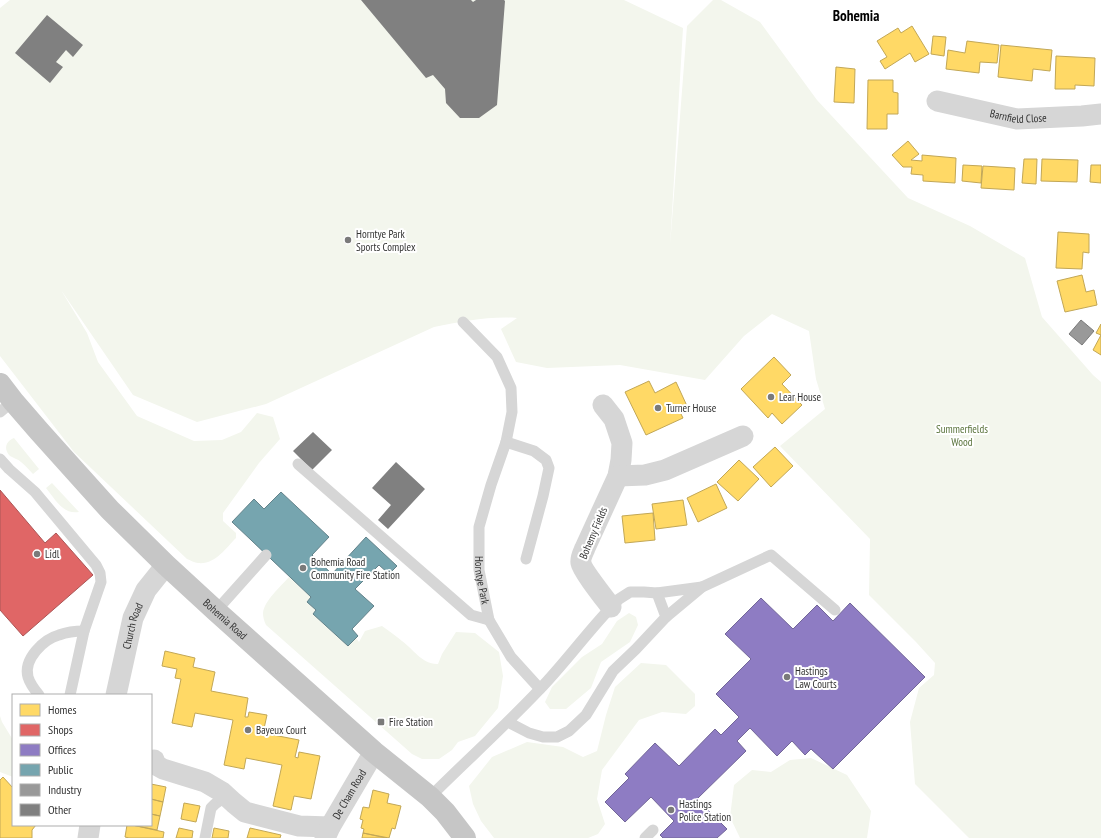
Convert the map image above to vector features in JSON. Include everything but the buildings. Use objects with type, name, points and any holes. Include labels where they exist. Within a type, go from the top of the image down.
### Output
[{"type":"highway","name":"Bohemia Road","points":[[0,384],[6,407],[166,565],[374,752],[430,797],[445,812],[465,838]]},
{"type":"street","name":"Barnfield Close","points":[[938,101],[1017,118],[1101,114]]},
{"type":"street","name":"Bohemy Fields","points":[[603,405],[614,419],[622,443],[621,460],[618,476],[585,548],[581,564],[611,607]]},
{"type":"street","points":[[618,476],[645,475],[665,470],[742,436]]},
{"type":"street","name":"Church Road","points":[[116,694],[133,618],[146,590],[166,565]]},
{"type":"street","name":"De Cham Road","points":[[327,832],[374,752]]},
{"type":"street","points":[[154,760],[156,765],[163,769],[205,782],[222,792],[246,812],[327,832]]},
{"type":"street","points":[[88,838],[90,826]]},
{"type":"lane","name":"Horntye Park","points":[[463,322],[497,357],[511,388],[512,412],[506,442],[491,485],[479,527],[479,570],[488,620],[511,657],[540,689]]},
{"type":"lane","points":[[506,442],[534,450],[546,460],[549,468],[526,559]]},
{"type":"lane","points":[[0,459],[35,492],[96,565],[100,573],[101,582],[84,631],[70,694]]},
{"type":"lane","points":[[298,464],[471,615],[488,620]]},
{"type":"lane","points":[[216,611],[266,555]]},
{"type":"lane","points":[[508,722],[529,733],[543,737],[557,737],[569,731],[586,715],[613,671],[666,617],[702,587],[771,555],[835,610]]},
{"type":"lane","points":[[430,797],[540,689],[619,599],[630,592],[657,593],[702,587]]},
{"type":"lane","points":[[657,593],[666,617]]},
{"type":"lane","points":[[38,694],[31,686],[27,675],[28,666],[34,653],[43,643],[58,635],[72,631],[84,631]]},
{"type":"lane","points":[[205,838],[211,808],[226,796]]},
{"type":"green space","name":"Summerfields Wood","points":[[10,0],[624,0],[683,28],[670,246],[687,26],[713,0],[721,0],[760,22],[817,100],[908,198],[970,226],[1025,258],[1042,317],[1093,375],[1101,382],[1101,838],[969,838],[915,784],[910,722],[919,688],[934,675],[935,663],[869,595],[870,539],[780,446],[825,409],[816,379],[809,331],[772,314],[744,336],[705,380],[620,365],[547,368],[516,362],[501,329],[517,318],[486,319],[465,321],[434,327],[266,404],[197,422],[133,395],[61,290],[87,333],[98,362],[137,416],[194,441],[222,440],[241,432],[257,413],[273,417],[280,439],[259,463],[223,513],[223,521],[236,533],[236,538],[215,559],[204,563],[198,563],[187,559],[74,452],[0,356],[0,8]]},
{"type":"green space","points":[[14,438],[39,469],[33,474],[20,461],[10,456],[8,453],[6,448],[7,443]]},
{"type":"green space","points":[[52,483],[79,512],[68,511],[56,501],[46,488]]},
{"type":"green space","points":[[289,577],[311,597],[307,602],[316,610],[313,614],[348,646],[356,638],[359,642],[365,631],[382,626],[406,644],[418,656],[433,664],[438,664],[442,654],[456,632],[475,633],[499,652],[503,676],[498,708],[475,736],[458,742],[452,750],[439,759],[422,759],[412,754],[266,625],[263,613],[264,608],[273,594]]},
{"type":"green space","points":[[629,613],[636,617],[638,625],[630,642],[601,662],[591,688],[566,709],[550,709],[545,702],[552,687],[582,657],[602,644],[617,621]]},
{"type":"green space","points":[[641,663],[666,665],[695,694],[695,706],[686,714],[662,712],[639,720],[602,770],[597,799],[605,824],[598,834],[588,838],[494,838],[481,821],[473,804],[469,786],[492,757],[527,742],[563,747],[583,757],[597,751],[615,687]]},
{"type":"green space","points":[[0,716],[12,738],[12,777],[0,772]]},
{"type":"green space","points":[[811,758],[847,775],[871,811],[867,838],[740,838],[730,817],[734,785],[752,770],[771,772],[790,760]]},
{"type":"place","name":"Horntye Park Sports Complex","points":[[348,240]]},
{"type":"place","name":"Lear House","points":[[771,397]]},
{"type":"place","name":"Turner House","points":[[658,408]]},
{"type":"place","name":"Lidl","points":[[37,554]]},
{"type":"place","name":"Bohemia Road Community Fire Station","points":[[303,568]]},
{"type":"place","name":"Hastings Law Courts","points":[[787,677]]},
{"type":"place","name":"Fire Station","points":[[381,722]]},
{"type":"place","name":"Bayeux Court","points":[[248,730]]},
{"type":"place","name":"Hastings Police Station","points":[[671,810]]},
{"type":"district","name":"Bohemia","points":[[856,16]]}]
